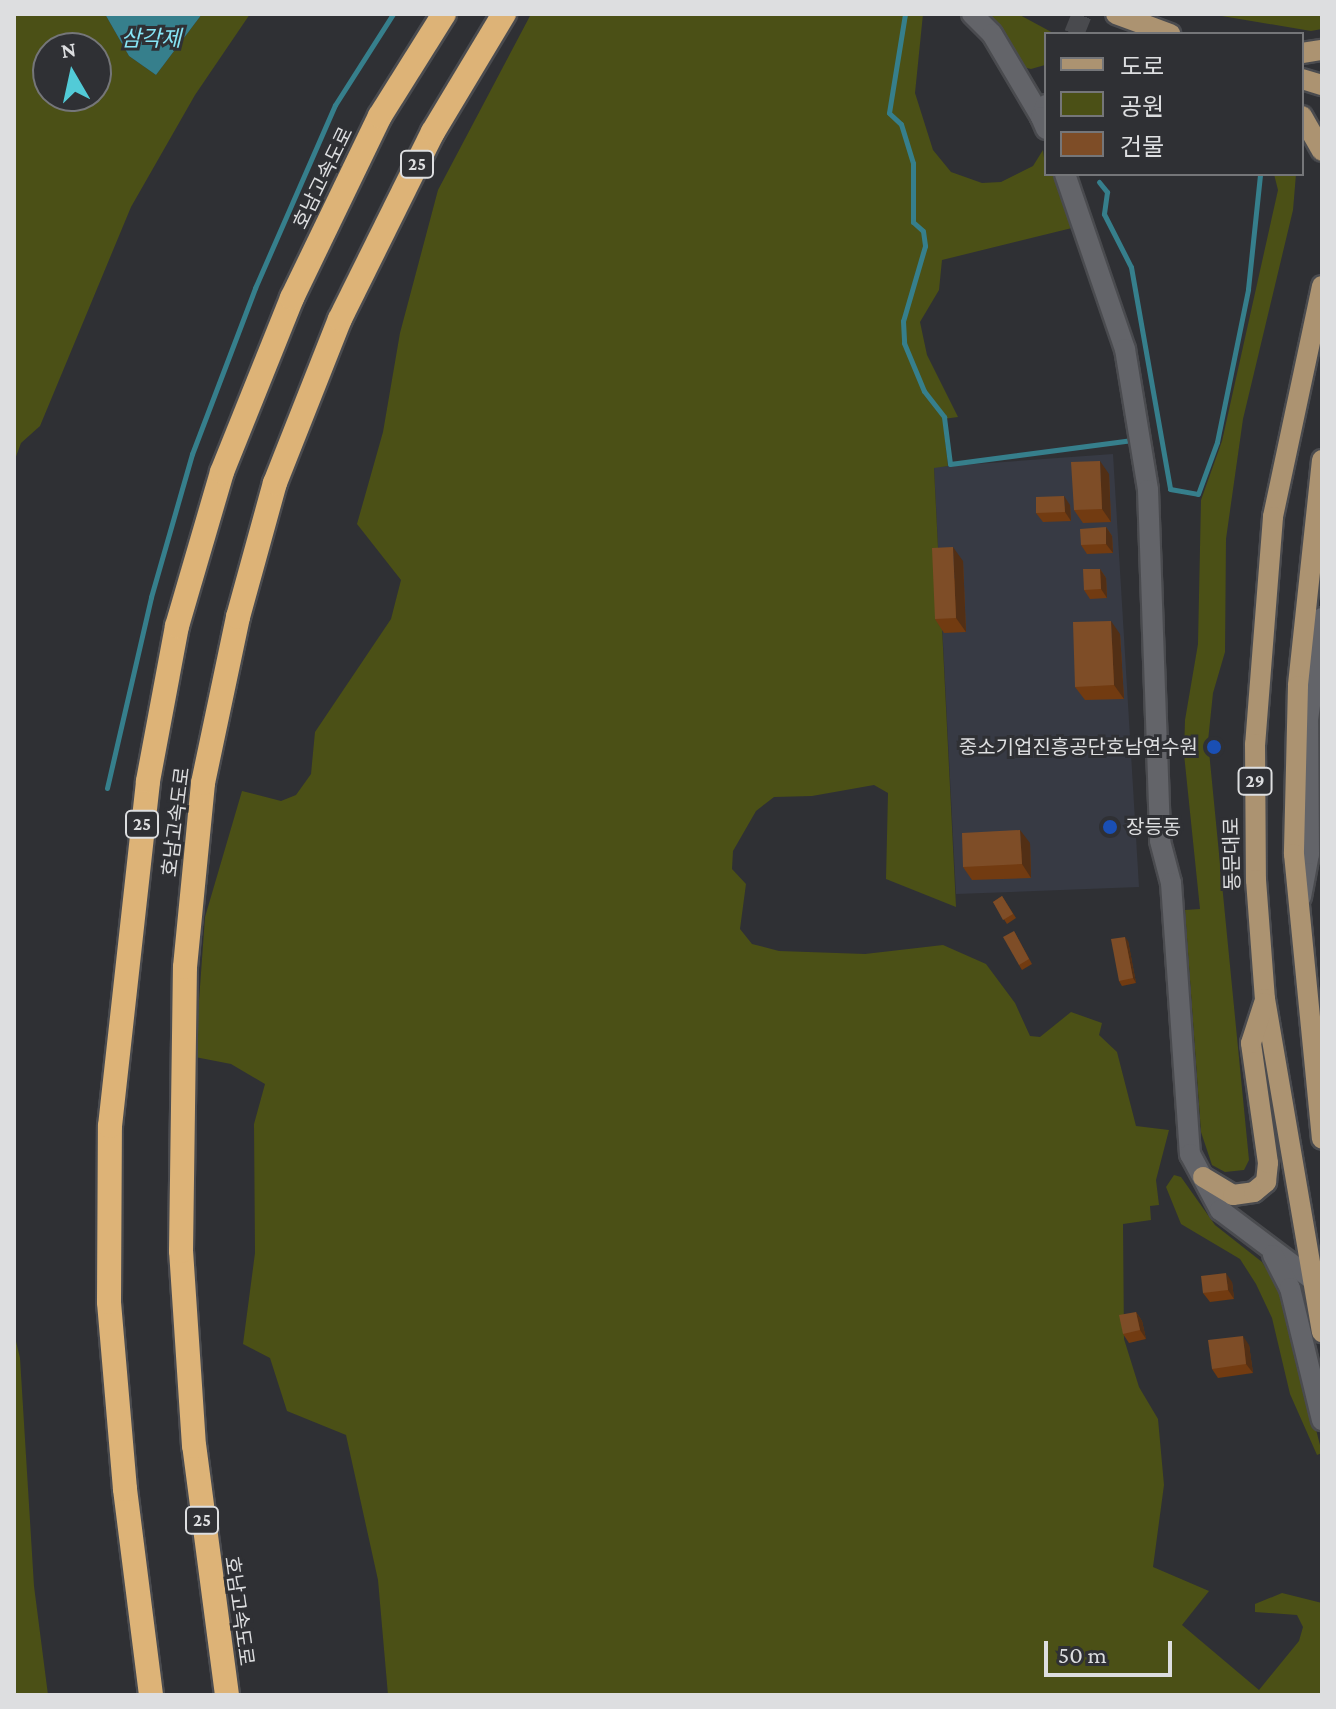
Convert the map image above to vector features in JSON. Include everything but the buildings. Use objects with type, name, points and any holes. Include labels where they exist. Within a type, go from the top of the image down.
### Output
[{"type":"highway","name":"호남고속도로","points":[[151,1695],[125,1489],[109,1302],[110,1126],[148,781],[177,626],[222,472],[292,298],[366,144],[444,14]]},
{"type":"highway","name":"호남고속도로","points":[[227,1695],[210,1594],[181,1251],[185,967],[203,783],[238,617],[271,498],[323,360],[433,132],[504,14]]},
{"type":"highway","points":[[210,1594],[242,1695]]},
{"type":"main road","points":[[1116,14],[1165,32]]},
{"type":"main road","points":[[1304,120],[1322,151]]},
{"type":"main road","name":"동문대로","points":[[1322,286],[1275,503],[1260,670],[1256,880],[1265,999],[1322,1332]]},
{"type":"main road","name":"29","points":[[1322,460],[1298,686],[1294,854],[1322,1139]]},
{"type":"main road","points":[[1203,1177],[1233,1195],[1254,1192],[1266,1182],[1268,1163],[1251,1043],[1265,999]]},
{"type":"street","points":[[972,14],[992,34],[1044,117]]},
{"type":"street","points":[[1066,176],[1125,349],[1148,490],[1160,841],[1171,883],[1185,1129],[1203,1177],[1220,1210],[1316,1283]]},
{"type":"street","points":[[1300,904],[1309,854],[1308,720],[1322,618]]},
{"type":"street","points":[[1266,1245],[1290,1288],[1322,1420]]},
{"type":"shaded area","points":[[1113,454],[1139,887],[956,894],[934,467]]},
{"type":"green space","points":[[14,14],[105,14],[129,56],[156,75],[202,14],[250,14],[195,95],[131,207],[40,426],[21,443],[14,462]]},
{"type":"green space","points":[[531,14],[923,14],[915,93],[933,150],[951,172],[982,183],[1001,182],[1033,166],[1043,150],[1044,176],[1058,176],[1076,227],[942,260],[939,290],[920,322],[927,355],[958,417],[943,419],[948,466],[934,468],[956,907],[886,879],[888,793],[874,785],[812,796],[774,797],[756,811],[733,851],[732,869],[746,884],[740,929],[752,944],[779,951],[865,954],[943,945],[986,964],[1015,1003],[1030,1036],[1040,1037],[1071,1012],[1102,1023],[1099,1035],[1117,1052],[1136,1126],[1169,1130],[1156,1180],[1159,1205],[1150,1206],[1151,1220],[1123,1224],[1124,1339],[1139,1387],[1158,1419],[1164,1485],[1153,1567],[1209,1591],[1182,1625],[1259,1690],[1299,1641],[1303,1627],[1297,1615],[1255,1612],[1255,1604],[1282,1593],[1322,1603],[1322,1695],[388,1695],[378,1580],[346,1435],[287,1411],[270,1358],[243,1344],[255,1253],[254,1124],[265,1084],[231,1064],[195,1057],[205,917],[242,791],[281,801],[296,795],[311,774],[315,732],[391,619],[401,580],[357,524],[383,432],[400,333],[438,190]]},
{"type":"green space","points":[[980,14],[1018,14],[1051,32],[1044,32],[1044,65],[1031,69],[1019,66]]},
{"type":"green space","points":[[1210,14],[1322,14],[1322,29],[1311,31]]},
{"type":"green space","points":[[1274,176],[1296,176],[1293,210],[1243,419],[1226,539],[1225,652],[1213,693],[1208,741],[1249,1160],[1244,1170],[1225,1172],[1212,1165],[1201,1132],[1185,910],[1200,909],[1184,754],[1185,720],[1198,644],[1201,500],[1222,441],[1278,190]]},
{"type":"green space","points":[[1174,1175],[1181,1177],[1215,1225],[1262,1262],[1281,1292],[1322,1453],[1317,1455],[1290,1394],[1272,1318],[1256,1284],[1240,1259],[1181,1224],[1166,1187]]},
{"type":"green space","points":[[14,1333],[20,1358],[34,1586],[48,1695],[14,1695]]},
{"type":"water","name":"삼각제","points":[[105,14],[202,14],[156,75],[129,56]]},
{"type":"waterway","points":[[107,788],[151,597],[192,454],[255,288],[335,105],[393,14]]},
{"type":"waterway","points":[[905,14],[889,113],[901,124],[913,163],[913,222],[923,231],[925,246],[903,321],[904,343],[924,391],[944,417],[950,464],[1132,440]]},
{"type":"waterway","points":[[1099,182],[1107,192],[1104,214],[1131,267],[1170,489],[1198,494],[1217,442],[1248,289],[1260,176]]},
{"type":"tunnel","points":[[1075,32],[1082,14]]},
{"type":"place","name":"중소기업진흥공단호남연수원","points":[[1214,747]]},
{"type":"place","name":"장등동","points":[[1110,827]]}]
